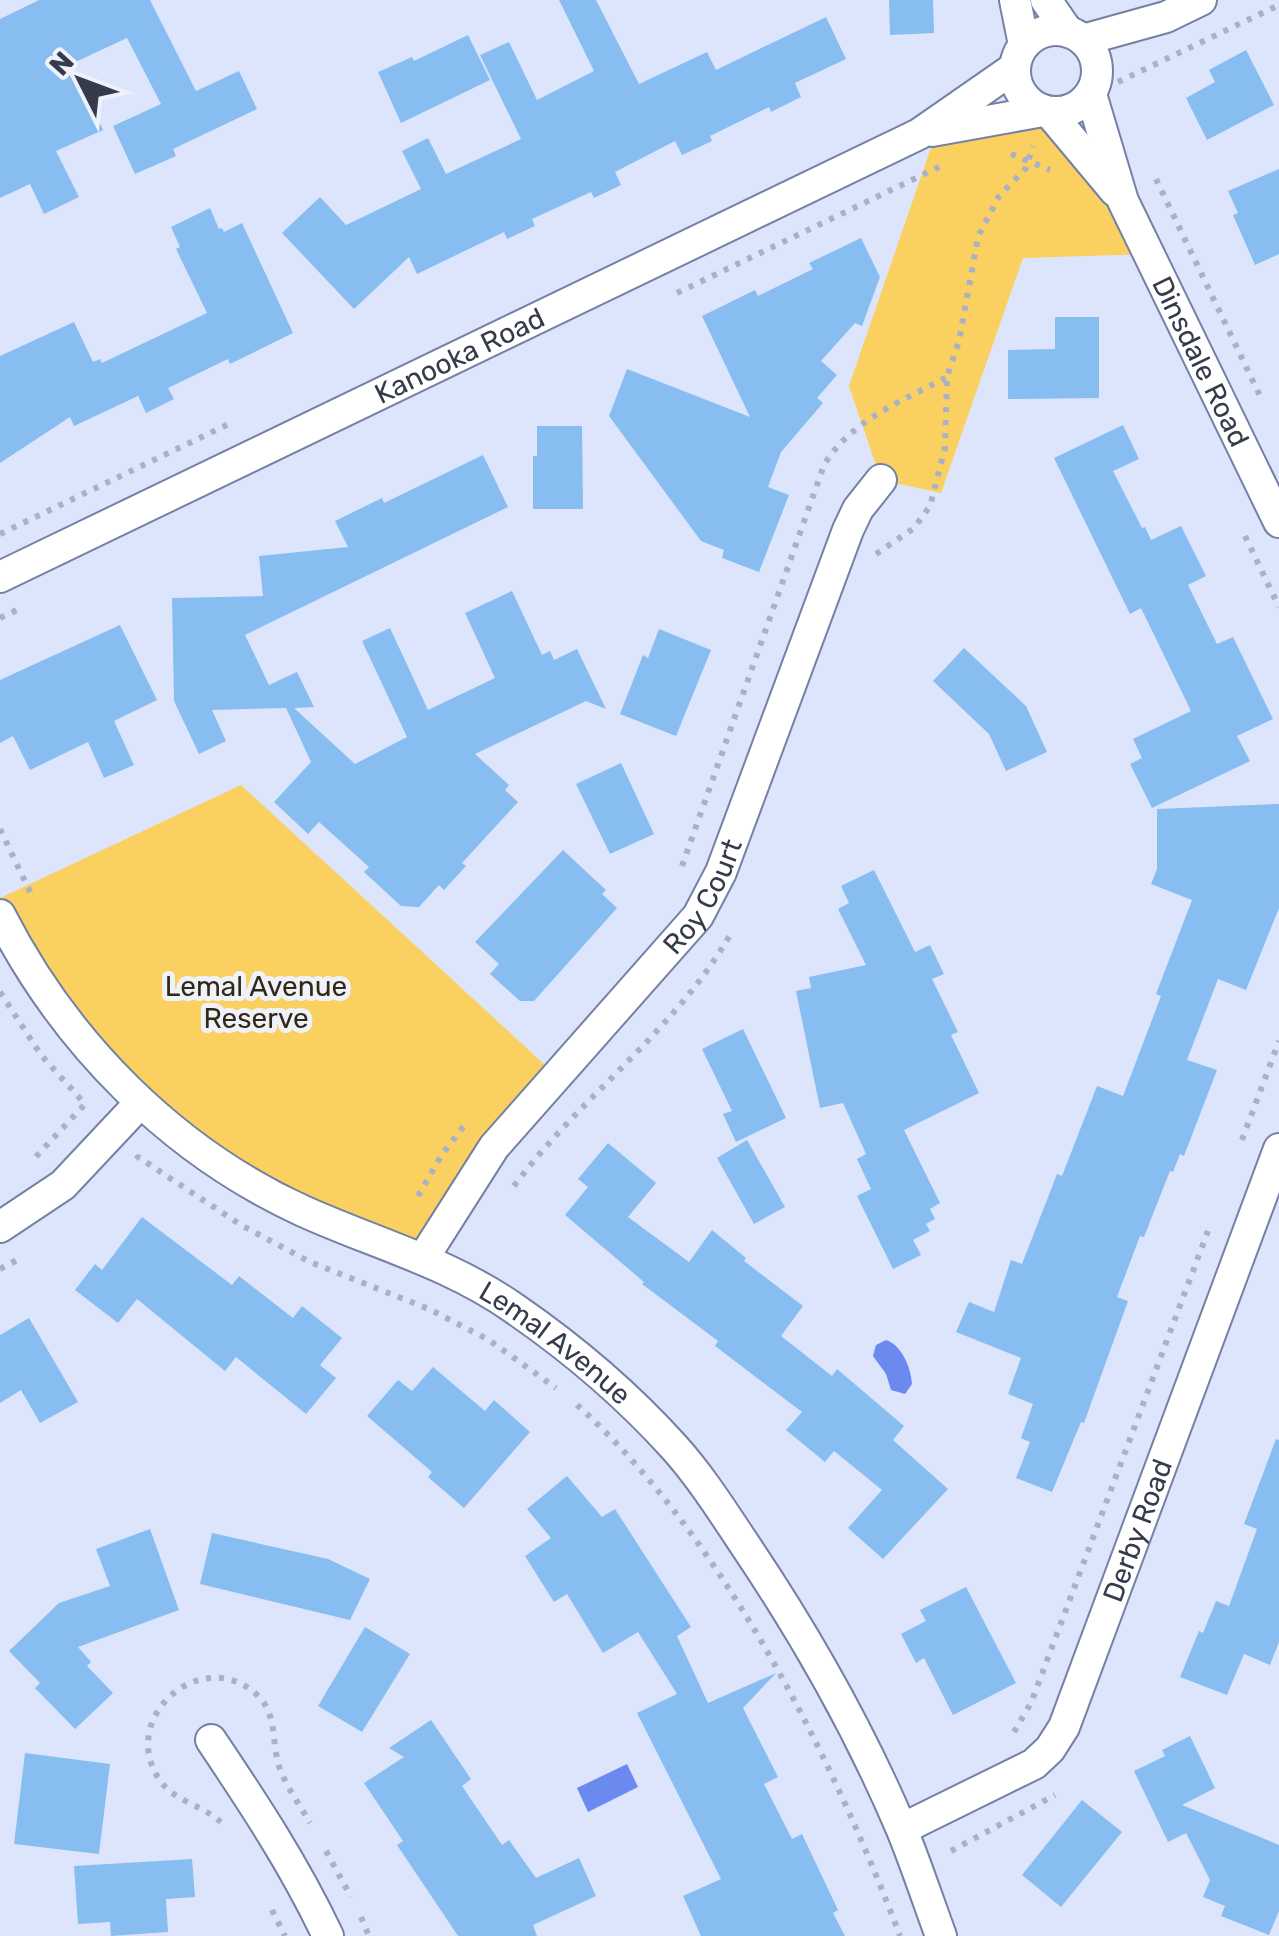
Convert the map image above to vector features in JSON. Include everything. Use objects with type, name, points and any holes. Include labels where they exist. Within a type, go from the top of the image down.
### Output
[{"type":"street","points":[[1015,0],[1019,90],[1042,121],[1072,109],[1166,17]]},
{"type":"street","points":[[1046,0],[1090,48],[1099,83]]},
{"type":"street","points":[[1019,56],[1044,32],[1076,36],[1166,17],[1201,0]]},
{"type":"street","name":"Kanooka Road","points":[[0,577],[919,134],[1019,56]]},
{"type":"street","name":"Dinsdale Road","points":[[1099,83],[1123,201],[1279,522]]},
{"type":"street","name":"Kanooka Road","points":[[919,134],[1042,121]]},
{"type":"street","name":"Dinsdale Road","points":[[1042,121],[1123,201]]},
{"type":"street","name":"Roy Court","points":[[424,1257],[494,1147],[698,916],[720,872],[848,530],[882,480]]},
{"type":"street","name":"Lemal Avenue","points":[[0,915],[51,999],[104,1065],[140,1103],[201,1152],[244,1180],[350,1232],[424,1257],[470,1279],[562,1342],[678,1450],[796,1625],[862,1746],[902,1829],[942,1936]]},
{"type":"street","points":[[0,1227],[62,1186],[140,1103]]},
{"type":"street","name":"Derby Road","points":[[902,1829],[1034,1764],[1064,1727],[1279,1149]]},
{"type":"street","points":[[211,1740],[271,1829],[328,1936]]},
{"type":"path","points":[[1099,83],[1279,5]]},
{"type":"path","points":[[946,439],[947,376],[959,340],[974,254],[984,221],[999,196],[1030,160],[1042,121]]},
{"type":"path","points":[[1002,152],[1030,160],[1063,178]]},
{"type":"path","points":[[663,300],[949,162]]},
{"type":"path","points":[[1152,173],[1262,400]]},
{"type":"path","points":[[678,876],[824,465],[840,442],[857,427],[947,376]]},
{"type":"path","points":[[1236,520],[1279,607]]},
{"type":"path","points":[[0,618],[18,610]]},
{"type":"path","points":[[0,829],[32,898]]},
{"type":"path","points":[[0,992],[41,1055],[85,1104],[26,1166]]},
{"type":"path","points":[[1238,1151],[1279,1041]]},
{"type":"path","points":[[416,1200],[455,1134],[472,1115]]},
{"type":"path","points":[[138,1157],[241,1226],[310,1262],[429,1309],[489,1340],[562,1392]]},
{"type":"path","points":[[1003,1740],[1013,1732],[1031,1702],[1210,1224]]},
{"type":"path","points":[[574,1402],[661,1493],[750,1626],[845,1803],[900,1936]]},
{"type":"green space","points":[[1043,111],[1149,254],[1023,258],[941,493],[881,480],[849,386],[937,130]]},
{"type":"green space","name":"Lemal Avenue Reserve","points":[[241,785],[557,1076],[424,1257],[172,1129],[0,915],[0,898]]},
{"type":"water","points":[[886,1340],[897,1347],[908,1364],[912,1384],[905,1394],[891,1390],[886,1374],[873,1356],[876,1345]]},
{"type":"water","points":[[627,1764],[638,1787],[588,1812],[577,1788]]},
{"type":"building","points":[[39,0],[150,0],[196,91],[239,71],[257,109],[173,149],[176,156],[135,174],[113,126],[161,104],[127,38],[71,64],[103,130],[56,151],[79,197],[44,214],[30,184],[0,198],[0,19]]},
{"type":"building","points":[[559,0],[596,0],[639,84],[707,52],[716,70],[826,17],[846,59],[795,83],[801,97],[771,112],[769,107],[710,136],[712,141],[682,155],[675,141],[615,172],[621,185],[594,198],[591,192],[532,219],[535,226],[507,239],[504,232],[417,274],[409,257],[354,309],[282,233],[320,197],[346,225],[421,189],[402,151],[428,138],[446,174],[521,139],[480,55],[509,42],[537,100],[594,71]]},
{"type":"building","points":[[889,0],[933,0],[934,33],[890,35]]},
{"type":"building","points":[[468,35],[490,80],[401,123],[378,72],[412,57],[414,61]]},
{"type":"building","points":[[1246,50],[1274,105],[1207,140],[1186,98],[1215,82],[1209,70]]},
{"type":"building","points":[[1279,169],[1279,254],[1255,265],[1233,215],[1238,213],[1228,191]]},
{"type":"building","points":[[210,208],[224,232],[242,223],[293,333],[230,364],[228,359],[168,388],[174,399],[146,413],[138,396],[74,426],[70,417],[0,463],[0,356],[74,322],[93,362],[100,359],[102,363],[207,313],[176,249],[180,247],[171,227]]},
{"type":"building","points":[[861,238],[880,277],[862,326],[855,323],[821,361],[837,375],[817,398],[823,403],[781,452],[768,487],[789,495],[759,572],[722,558],[724,550],[701,541],[609,416],[627,369],[750,417],[702,316],[755,290],[758,296],[813,269],[809,263]]},
{"type":"building","points":[[1055,317],[1099,317],[1099,398],[1008,399],[1008,350],[1055,349]]},
{"type":"building","points":[[1123,425],[1139,459],[1113,471],[1142,528],[1151,540],[1181,526],[1206,576],[1188,585],[1217,644],[1233,637],[1273,719],[1237,736],[1250,761],[1152,808],[1130,764],[1142,758],[1133,739],[1191,711],[1141,608],[1130,614],[1054,458]]},
{"type":"building","points":[[537,426],[582,426],[583,509],[533,509]]},
{"type":"building","points":[[483,455],[508,507],[245,635],[269,685],[297,672],[314,707],[294,708],[355,764],[407,737],[362,641],[390,628],[428,710],[495,678],[465,613],[512,591],[542,655],[550,651],[554,660],[577,649],[606,709],[586,701],[475,754],[509,785],[505,790],[518,802],[462,863],[466,866],[444,890],[439,885],[419,907],[401,906],[364,872],[369,867],[319,822],[308,834],[274,802],[311,762],[286,708],[212,710],[226,741],[199,754],[174,701],[172,598],[263,596],[259,556],[348,547],[335,521],[382,498],[384,503]]},
{"type":"building","points":[[120,625],[157,700],[114,721],[134,765],[104,778],[88,742],[30,770],[13,736],[0,743],[0,680]]},
{"type":"building","points":[[659,629],[711,650],[676,736],[620,714],[643,655],[648,658]]},
{"type":"building","points":[[964,648],[1026,706],[1047,752],[1006,771],[989,734],[933,681]]},
{"type":"building","points":[[621,763],[654,834],[610,854],[576,784]]},
{"type":"building","points":[[1279,804],[1279,908],[1246,990],[1218,979],[1187,1060],[1217,1070],[1184,1156],[1180,1154],[1173,1172],[1170,1171],[1144,1237],[1140,1236],[1117,1297],[1128,1301],[1084,1423],[1081,1422],[1052,1492],[1016,1478],[1030,1442],[1021,1438],[1033,1404],[1008,1394],[1021,1358],[956,1332],[969,1302],[994,1312],[1011,1260],[1022,1264],[1097,1086],[1123,1096],[1192,900],[1151,884],[1157,869],[1157,809]]},
{"type":"building","points":[[563,850],[606,890],[602,894],[617,908],[534,1001],[520,1001],[490,974],[499,964],[475,942]]},
{"type":"building","points":[[874,870],[915,952],[930,945],[944,974],[932,979],[958,1032],[951,1035],[979,1093],[904,1130],[940,1203],[930,1209],[935,1219],[926,1224],[930,1231],[913,1240],[921,1255],[893,1269],[857,1196],[871,1189],[857,1159],[866,1154],[843,1103],[820,1108],[796,991],[811,988],[809,977],[866,965],[838,909],[849,903],[841,886]]},
{"type":"building","points":[[743,1029],[786,1118],[736,1142],[723,1114],[732,1111],[702,1049]]},
{"type":"building","points":[[747,1140],[785,1207],[754,1224],[717,1158]]},
{"type":"building","points":[[608,1143],[656,1183],[628,1217],[689,1262],[712,1230],[746,1258],[744,1261],[803,1306],[781,1336],[832,1376],[837,1369],[904,1426],[893,1440],[948,1489],[883,1559],[848,1528],[882,1490],[834,1451],[825,1462],[786,1430],[802,1412],[715,1346],[718,1341],[642,1284],[565,1215],[588,1187],[578,1179]]},
{"type":"building","points":[[142,1217],[232,1285],[239,1276],[293,1318],[302,1306],[342,1338],[320,1365],[336,1378],[306,1414],[236,1357],[225,1371],[137,1299],[118,1323],[75,1290],[95,1264],[102,1270]]},
{"type":"building","points":[[29,1318],[78,1402],[40,1423],[21,1390],[0,1403],[0,1335]]},
{"type":"building","points":[[433,1367],[485,1411],[494,1400],[530,1432],[464,1508],[428,1477],[432,1472],[367,1416],[398,1380],[412,1391]]},
{"type":"building","points":[[1276,1439],[1279,1642],[1270,1665],[1244,1654],[1227,1695],[1180,1677],[1216,1601],[1229,1606],[1257,1529],[1244,1524]]},
{"type":"building","points":[[567,1476],[602,1517],[615,1509],[691,1627],[677,1636],[708,1703],[776,1673],[743,1708],[778,1777],[764,1784],[792,1839],[802,1834],[838,1910],[833,1913],[845,1936],[701,1936],[683,1896],[721,1879],[637,1713],[677,1694],[638,1632],[603,1653],[567,1594],[554,1602],[525,1556],[551,1538],[527,1509]]},
{"type":"building","points":[[150,1529],[179,1610],[78,1647],[91,1662],[87,1666],[113,1693],[75,1729],[35,1688],[40,1683],[9,1651],[59,1603],[110,1586],[96,1549]]},
{"type":"building","points":[[212,1533],[328,1559],[370,1579],[350,1620],[200,1584]]},
{"type":"building","points":[[966,1587],[1016,1683],[953,1715],[924,1658],[916,1663],[901,1634],[926,1621],[920,1610]]},
{"type":"building","points":[[365,1627],[410,1654],[362,1732],[318,1706]]},
{"type":"building","points":[[431,1720],[471,1779],[462,1786],[502,1845],[509,1840],[536,1878],[579,1858],[596,1896],[533,1925],[537,1936],[458,1936],[397,1845],[403,1841],[364,1783],[404,1757],[389,1748]]},
{"type":"building","points":[[1190,1736],[1215,1788],[1182,1805],[1279,1845],[1279,1911],[1269,1935],[1221,1916],[1225,1906],[1203,1897],[1210,1880],[1186,1833],[1168,1842],[1134,1771],[1165,1756],[1162,1750]]},
{"type":"building","points":[[25,1753],[110,1764],[99,1854],[14,1844]]},
{"type":"building","points":[[1082,1800],[1122,1832],[1061,1907],[1022,1875]]},
{"type":"building","points":[[192,1859],[195,1897],[166,1899],[168,1932],[111,1936],[110,1922],[78,1924],[74,1866]]}]
